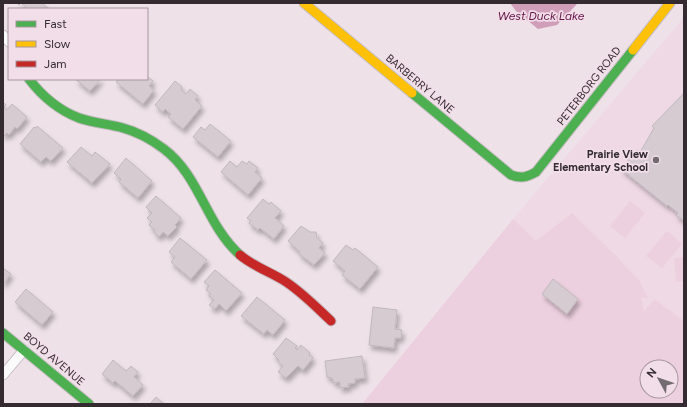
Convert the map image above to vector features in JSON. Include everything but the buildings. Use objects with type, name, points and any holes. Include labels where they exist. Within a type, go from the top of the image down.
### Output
[{"type":"street","name":"BARBERRY LANE","points":[[304,3],[511,175],[518,178],[523,178]]},
{"type":"street","name":"PETERBORG ROAD","points":[[523,178],[536,172],[547,160],[670,3]]},
{"type":"street","points":[[30,80],[40,94],[69,114],[86,120],[123,127],[144,136],[162,148],[189,176],[219,232],[231,246],[246,259],[300,292],[331,321]]},
{"type":"street","name":"BOYD AVENUE","points":[[3,333],[89,404]]},
{"type":"street","points":[[3,375],[24,350]]},
{"type":"shaded area","points":[[684,17],[684,321],[655,299],[644,311],[536,241],[513,219]]},
{"type":"shaded area","points":[[630,201],[645,213],[625,238],[610,226]]},
{"type":"shaded area","points":[[572,213],[639,280],[648,298],[641,297],[644,311],[655,299],[684,321],[684,404],[362,404],[513,219],[536,241]]},
{"type":"shaded area","points":[[667,231],[682,244],[662,268],[646,256]]},
{"type":"shaded area","points":[[684,257],[684,281],[676,282],[674,258]]},
{"type":"water","name":"West Duck Lake","points":[[510,3],[578,3],[557,25],[538,29],[516,11]]},
{"type":"traffic: fast","points":[[412,93],[511,175],[524,177],[536,172],[633,50]]},
{"type":"traffic: fast","points":[[30,80],[51,102],[71,115],[84,120],[129,130],[150,139],[164,149],[176,160],[186,173],[195,186],[219,230],[228,243],[240,255]]},
{"type":"traffic: fast","points":[[3,333],[89,404]]},
{"type":"traffic: slow","points":[[304,3],[412,93]]},
{"type":"traffic: slow","points":[[633,50],[670,3]]},
{"type":"traffic: jam","points":[[240,255],[290,284],[331,321]]},
{"type":"place","name":"Prairie View Elementary School","points":[[656,160]]}]
